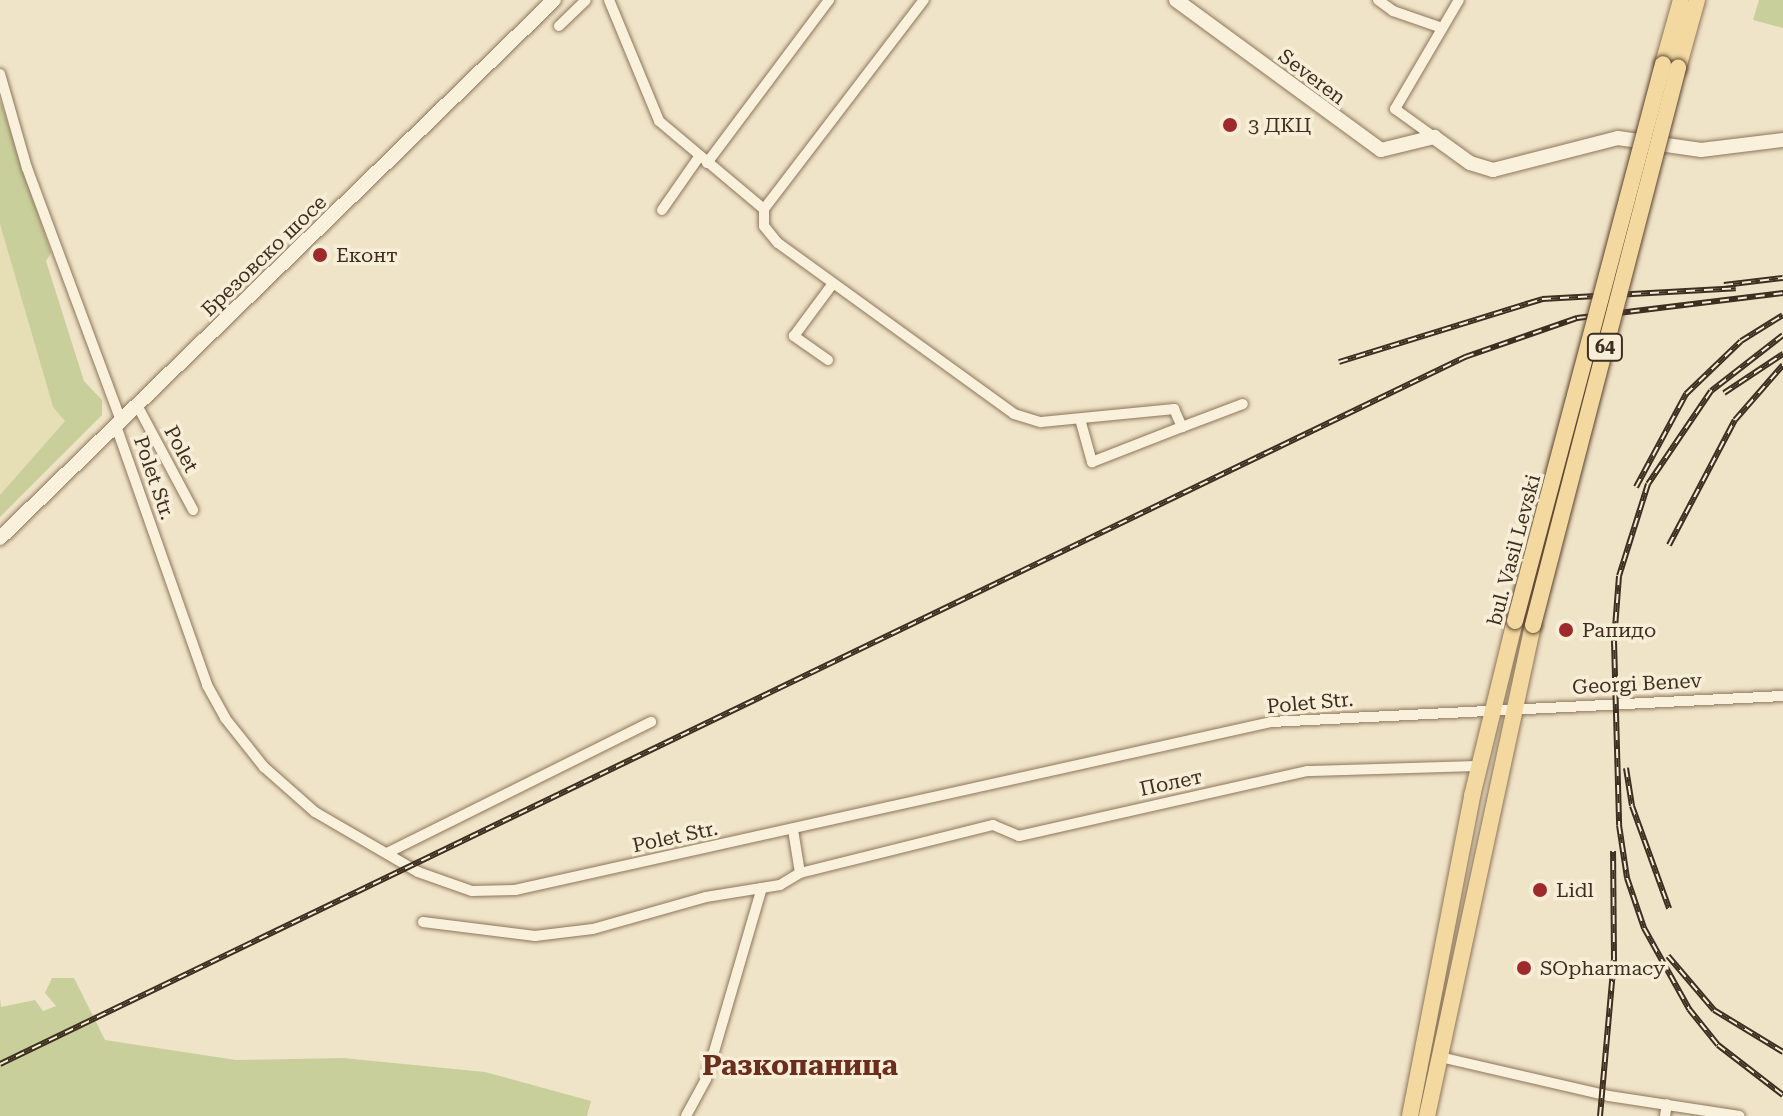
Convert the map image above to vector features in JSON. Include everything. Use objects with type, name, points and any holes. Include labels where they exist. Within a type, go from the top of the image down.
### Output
[{"type":"main road","name":"bul. Vasil Levski","points":[[1427,1116],[1512,708],[1671,66],[1681,0]]},
{"type":"main road","name":"bul. Vasil Levski","points":[[1410,1116],[1480,766],[1515,621],[1671,66],[1697,0]]},
{"type":"street","name":"Брезовско шосе","points":[[0,538],[554,0]]},
{"type":"street","points":[[559,26],[586,0]]},
{"type":"street","points":[[609,0],[659,121],[764,209]]},
{"type":"street","points":[[662,210],[829,0]]},
{"type":"street","points":[[924,0],[764,209],[764,226],[778,243],[831,286],[1014,414],[1041,422],[1174,409],[1182,427]]},
{"type":"street","name":"Severen","points":[[1176,0],[1372,147],[1389,151],[1434,137]]},
{"type":"street","points":[[1378,0],[1393,11],[1442,28]]},
{"type":"street","points":[[1459,0],[1395,109],[1470,163],[1493,170],[1618,138],[1707,149],[1783,140]]},
{"type":"street","name":"Polet Str.","points":[[0,74],[27,168],[207,685],[225,718],[264,767],[315,812],[438,881],[486,893],[793,830],[1271,722],[1493,709]]},
{"type":"street","points":[[828,360],[794,336],[831,286]]},
{"type":"street","points":[[1080,419],[1092,462],[1243,404]]},
{"type":"street","name":"Polet","points":[[137,405],[193,510]]},
{"type":"street","name":"Georgi Benev","points":[[1493,709],[1783,696]]},
{"type":"street","points":[[387,853],[651,722]]},
{"type":"street","name":"Полет","points":[[423,922],[535,936],[593,929],[793,880],[800,873],[877,858],[993,825],[1019,836],[1308,771],[1480,766]]},
{"type":"street","points":[[793,830],[800,873]]},
{"type":"street","points":[[686,1116],[706,1079],[762,888]]},
{"type":"street","points":[[1440,1057],[1739,1116]]},
{"type":"street","points":[[1665,1116],[1667,1104]]},
{"type":"shaded area","points":[[0,224],[53,407],[65,421],[0,495]]},
{"type":"green space","points":[[1759,0],[1783,0],[1783,28],[1753,20]]},
{"type":"green space","points":[[0,100],[51,253],[46,261],[84,381],[102,400],[102,415],[0,517],[0,495],[65,421],[53,407],[0,224]]},
{"type":"green space","points":[[52,978],[74,978],[105,1040],[236,1060],[343,1058],[485,1072],[591,1101],[587,1116],[0,1116],[0,998],[1,1007],[35,1000],[43,1011],[56,1006],[45,993]]},
{"type":"railway","points":[[1724,285],[1783,278]]},
{"type":"railway","points":[[1339,362],[1542,299],[1736,288]]},
{"type":"railway","points":[[0,1064],[1465,357],[1577,318],[1783,293]]},
{"type":"railway","points":[[1636,487],[1686,394],[1741,341],[1783,315]]},
{"type":"railway","points":[[1783,335],[1711,391],[1648,484],[1619,576],[1614,641],[1619,825],[1627,878],[1644,928],[1689,1009],[1718,1045],[1783,1095]]},
{"type":"railway","points":[[1724,393],[1783,354]]},
{"type":"railway","points":[[1669,545],[1735,420],[1783,365]]},
{"type":"railway","points":[[1626,768],[1632,806],[1669,908]]},
{"type":"railway","points":[[1600,1116],[1614,960],[1613,851]]},
{"type":"railway","points":[[1668,956],[1714,1010],[1783,1052]]},
{"type":"place","name":"3 ДКЦ","points":[[1230,125]]},
{"type":"place","name":"Еконт","points":[[320,255]]},
{"type":"place","name":"Рапидо","points":[[1566,630]]},
{"type":"place","name":"Lidl","points":[[1540,890]]},
{"type":"place","name":"SOpharmacy","points":[[1524,968]]},
{"type":"district","name":"Разкопаница","points":[[800,1066]]}]
